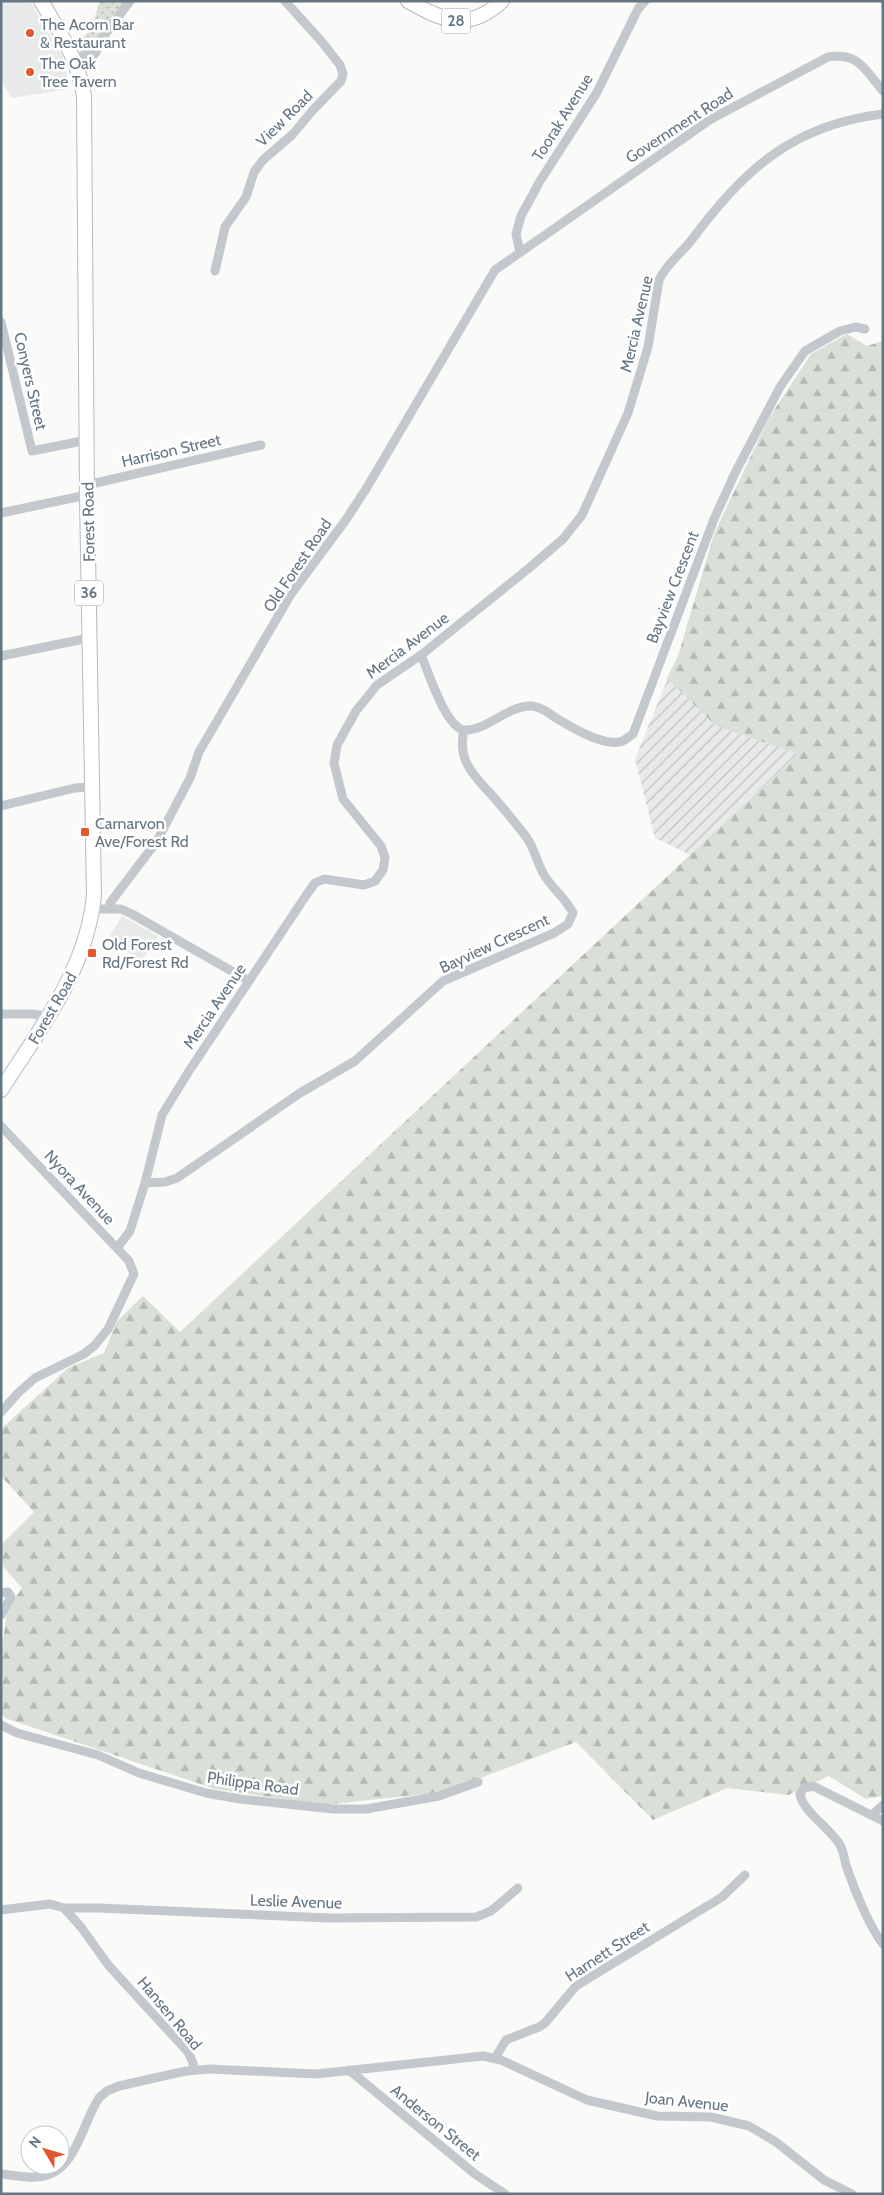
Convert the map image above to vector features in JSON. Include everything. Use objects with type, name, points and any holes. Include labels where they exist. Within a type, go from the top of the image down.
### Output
[{"type":"main road","name":"Forest Road","points":[[1,1090],[48,1017],[80,958],[93,902],[84,96],[78,67],[41,1]]},
{"type":"main road","name":"28","points":[[408,1],[442,18],[460,21],[484,16],[502,1]]},
{"type":"street","points":[[78,67],[130,1]]},
{"type":"street","name":"View Road","points":[[215,271],[225,227],[246,197],[254,172],[263,160],[293,134],[341,81],[343,74],[340,65],[285,1]]},
{"type":"street","name":"Toorak Avenue","points":[[520,252],[516,234],[521,216],[540,181],[596,94],[638,9],[646,1]]},
{"type":"street","points":[[78,67],[96,52],[100,41]]},
{"type":"street","name":"Government Road","points":[[520,252],[711,119],[828,57],[839,55],[855,60],[883,91]]},
{"type":"street","name":"Mercia Avenue","points":[[117,1248],[130,1231],[145,1184],[162,1115],[189,1071],[315,883],[324,880],[364,884],[375,881],[383,870],[385,858],[381,846],[365,828],[340,791],[334,762],[337,744],[343,731],[377,685],[421,655],[563,539],[582,515],[628,413],[648,347],[663,272],[682,252],[722,201],[757,166],[783,146],[805,135],[845,121],[883,114]]},
{"type":"street","name":"Old Forest Road","points":[[110,903],[157,841],[190,778],[199,752],[291,594],[346,521],[466,321],[488,280],[495,270],[520,252]]},
{"type":"street","name":"Conyers Street","points":[[1,322],[32,451],[87,440]]},
{"type":"street","name":"Bayview Crescent","points":[[145,1184],[165,1182],[177,1178],[300,1092],[355,1061],[443,981],[501,958],[554,933],[568,924],[573,913],[569,904],[544,875],[528,840],[497,801],[479,784],[466,763],[461,748],[464,730],[476,728],[517,709],[532,706],[542,709],[568,726],[612,742],[623,741],[633,734],[714,519],[735,473],[776,394],[805,351],[840,331],[856,327],[865,329]]},
{"type":"street","name":"Harrison Street","points":[[1,513],[261,445]]},
{"type":"street","points":[[1,656],[90,638]]},
{"type":"street","points":[[421,655],[443,706],[459,729],[464,730]]},
{"type":"street","points":[[1,806],[75,788],[91,787]]},
{"type":"street","points":[[93,902],[110,903],[194,947],[249,981]]},
{"type":"street","points":[[93,902],[121,909]]},
{"type":"street","points":[[1,1014],[34,1014],[48,1017]]},
{"type":"street","name":"Nyora Avenue","points":[[1,1126],[131,1263],[134,1271],[130,1286],[100,1341],[84,1354],[34,1378],[1,1412]]},
{"type":"street","points":[[1,1615],[11,1597],[5,1593]]},
{"type":"street","name":"Philippa Road","points":[[1,1725],[17,1733],[98,1755],[139,1773],[206,1793],[240,1800],[366,1809],[439,1796],[478,1782]]},
{"type":"street","points":[[883,1821],[813,1786],[804,1788],[800,1794],[806,1806],[840,1845],[852,1880],[875,1933],[883,1944]]},
{"type":"street","points":[[872,1814],[883,1805]]},
{"type":"street","name":"Harnett Street","points":[[495,2058],[506,2040],[545,2023],[576,1986],[722,1897],[745,1875]]},
{"type":"street","name":"Leslie Avenue","points":[[64,1908],[107,1908],[369,1919],[476,1916],[492,1911],[518,1888]]},
{"type":"street","points":[[1,1910],[50,1904],[64,1908]]},
{"type":"street","name":"Hansen Road","points":[[1,2174],[36,2177],[56,2171],[70,2157],[96,2103],[107,2091],[119,2086],[194,2070],[193,2062],[188,2052],[109,1966],[81,1927],[64,1908]]},
{"type":"street","points":[[194,2070],[210,2069],[308,2075],[477,2056],[495,2058]]},
{"type":"street","name":"Joan Avenue","points":[[495,2058],[571,2094],[595,2102],[657,2116],[719,2118],[749,2126],[776,2142],[824,2180],[852,2194]]},
{"type":"street","name":"Anderson Street","points":[[349,2070],[476,2174],[505,2194]]},
{"type":"shaded area","points":[[1,1],[30,1],[63,57],[70,89],[12,98],[1,80]]},
{"type":"shaded area","points":[[668,678],[716,726],[798,754],[690,855],[655,838],[635,759]]},
{"type":"shaded area","points":[[122,916],[158,936],[142,960],[107,941]]},
{"type":"green space","points":[[100,1],[128,1],[85,51],[81,40],[91,29]]},
{"type":"green space","points":[[847,334],[867,346],[883,341],[883,1796],[866,1799],[829,1776],[788,1795],[727,1788],[653,1820],[576,1742],[443,1792],[324,1805],[215,1789],[5,1718],[1,1712],[1,1658],[7,1610],[22,1588],[1,1564],[1,1545],[34,1512],[1,1476],[1,1429],[68,1368],[104,1353],[117,1321],[143,1296],[180,1332],[798,754],[716,726],[667,678],[678,656],[714,534],[769,418],[811,354]]},
{"type":"place","name":"The Acorn Bar & Restaurant","points":[[30,33]]},
{"type":"place","name":"The Oak Tree Tavern","points":[[30,72]]},
{"type":"place","name":"Carnarvon Ave/Forest Rd","points":[[85,832]]},
{"type":"place","name":"Old Forest Rd/Forest Rd","points":[[92,953]]}]
